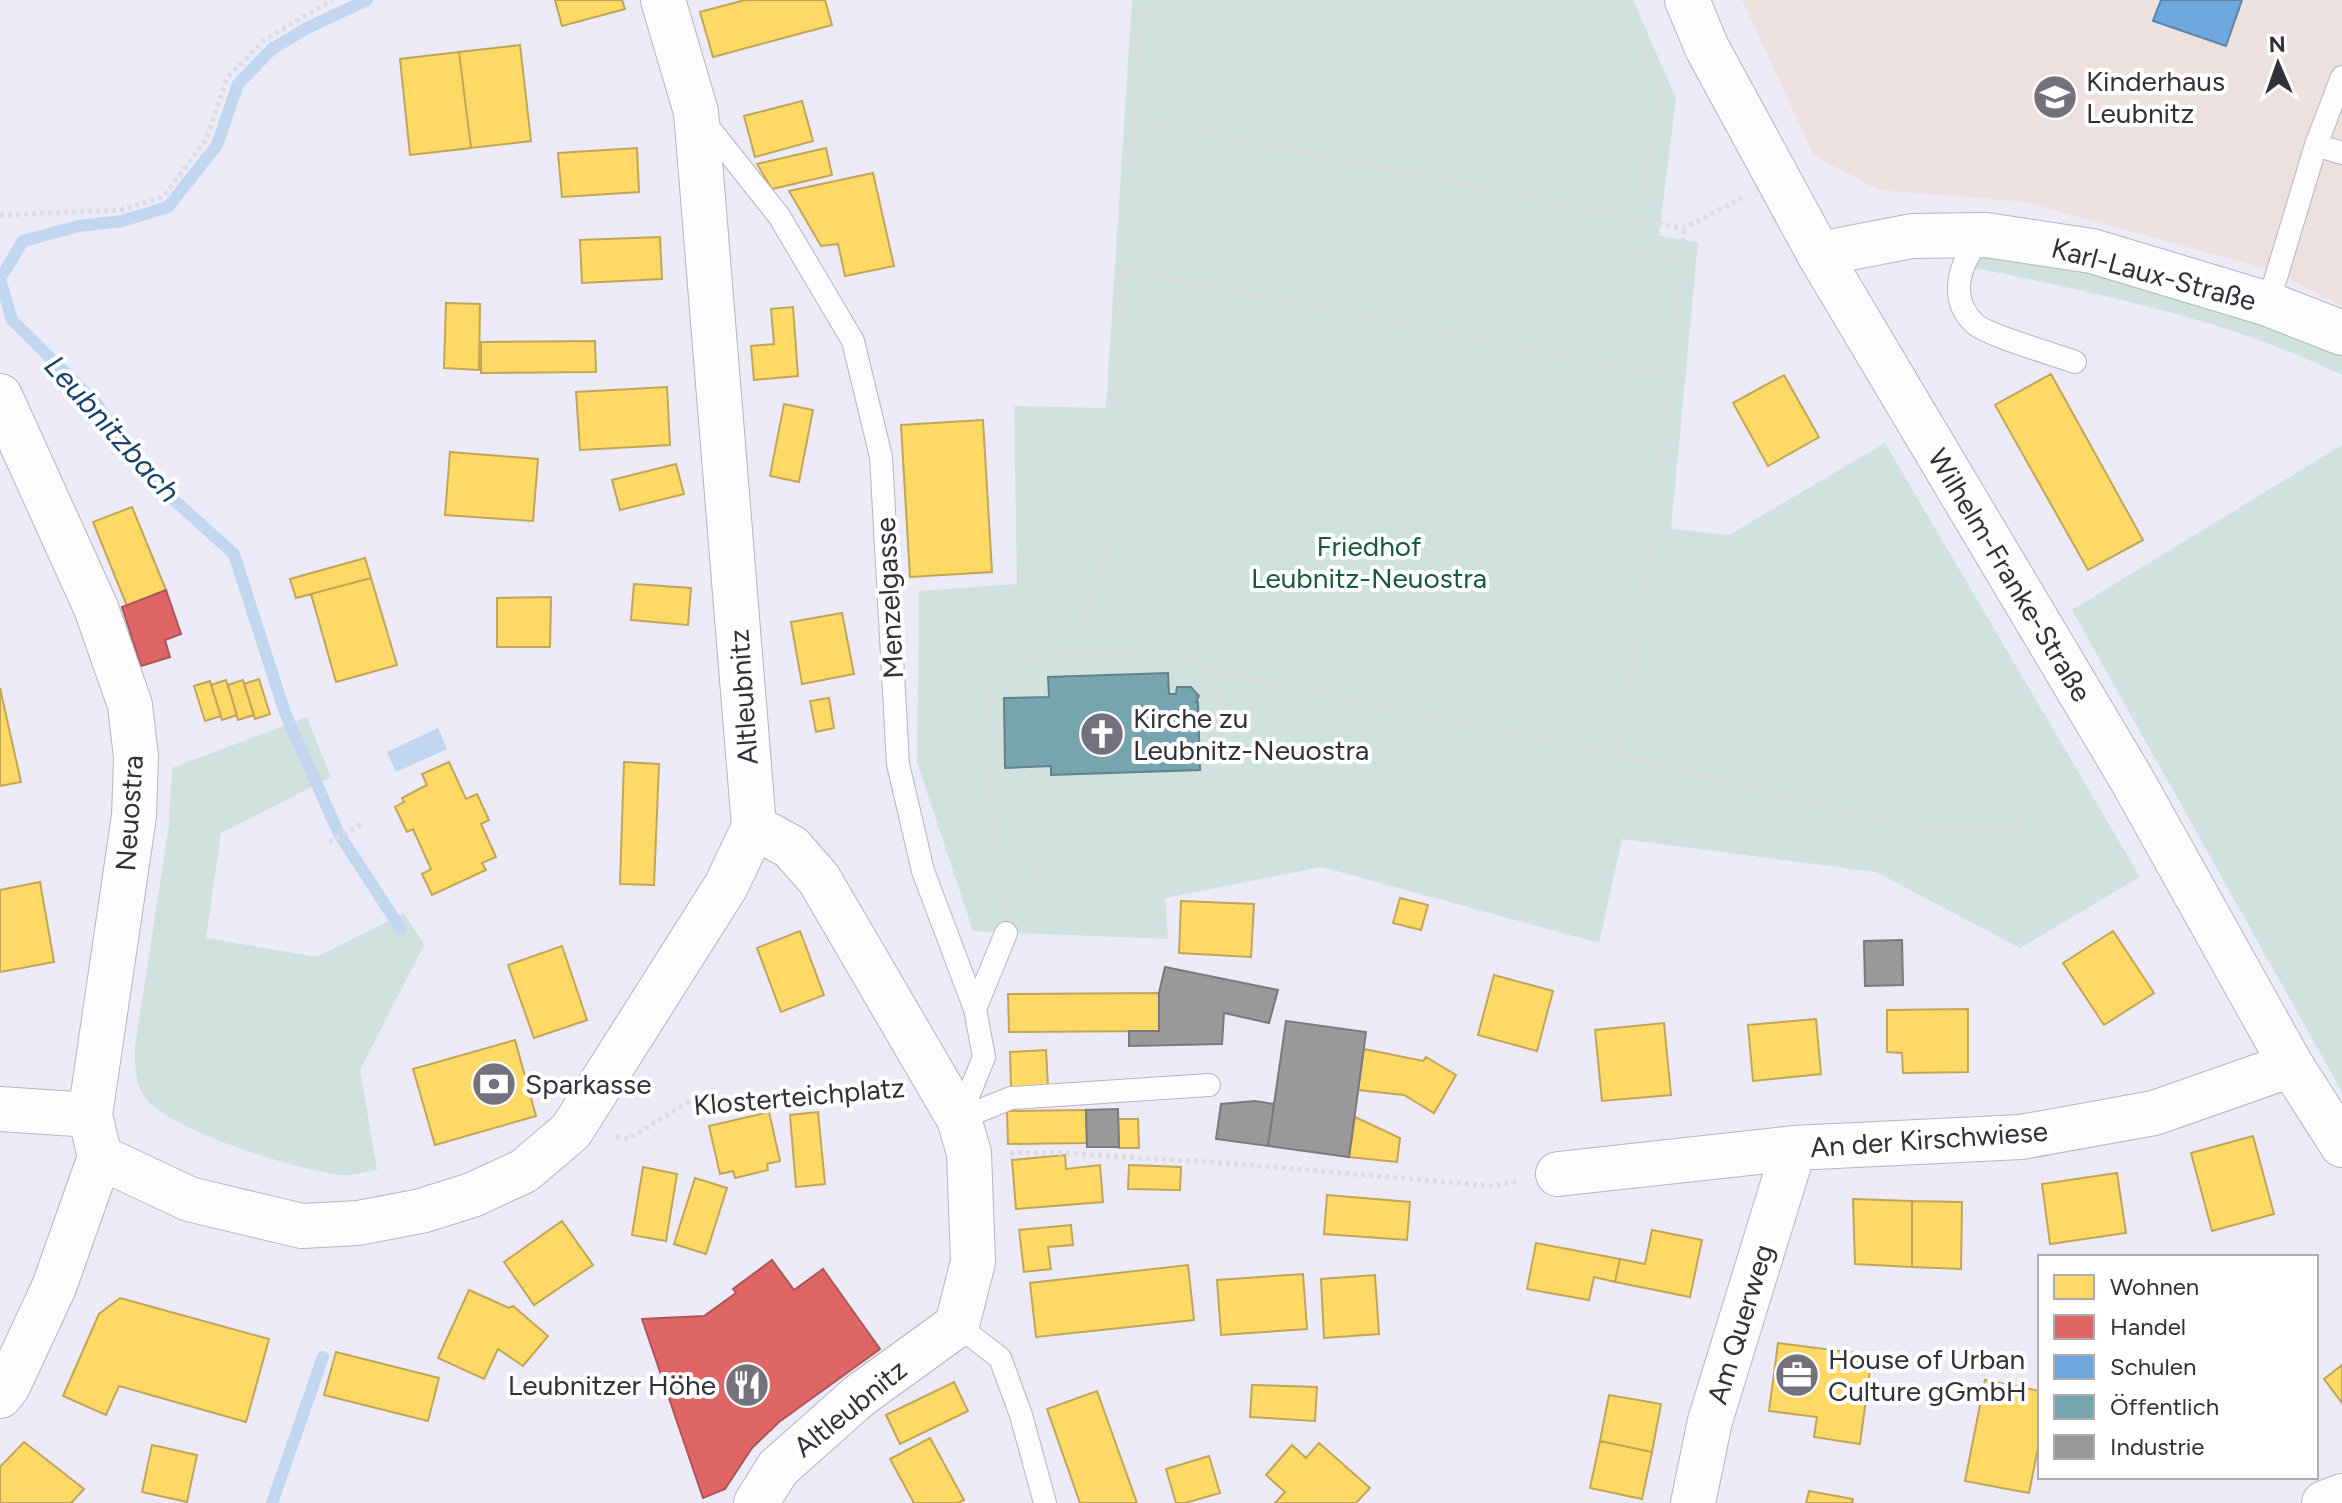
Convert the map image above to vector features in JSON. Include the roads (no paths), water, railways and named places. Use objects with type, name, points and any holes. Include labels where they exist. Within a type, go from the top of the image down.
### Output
[{"type":"street","name":"Altleubnitz","points":[[663,0],[696,112],[754,827]]},
{"type":"street","name":"Wilhelm-Franke-Straße","points":[[1687,0],[1707,48],[1819,254],[2132,780],[2291,1065],[2342,1145]]},
{"type":"street","name":"Karl-Laux-Straße","points":[[1819,254],[1912,236],[1986,235],[2092,251],[2268,304],[2342,333]]},
{"type":"street","name":"Neuostra","points":[[0,396],[96,608],[130,705],[135,744],[134,816],[90,1115],[100,1157]]},
{"type":"street","points":[[0,1396],[8,1386],[54,1287],[100,1157],[189,1199],[302,1226],[358,1223],[421,1211],[472,1195],[524,1171],[571,1131],[726,886],[754,827],[791,847],[819,879],[950,1101],[969,1153],[973,1262],[957,1325]]},
{"type":"street","name":"An der Kirschwiese","points":[[1558,1174],[1794,1148],[2021,1137],[2154,1113],[2291,1065]]},
{"type":"street","points":[[0,1109],[90,1115]]},
{"type":"street","name":"Am Querweg","points":[[1693,1503],[1710,1421],[1794,1148]]},
{"type":"street","name":"Altleubnitz","points":[[756,1503],[778,1468],[847,1406],[957,1325]]},
{"type":"street","points":[[2324,1503],[2342,1496]]},
{"type":"lane","points":[[2268,304],[2316,145],[2342,77]]},
{"type":"lane","name":"Menzelgasse","points":[[696,112],[779,216],[853,341],[881,457],[898,764],[923,871],[975,1009],[984,1057],[950,1101]]},
{"type":"lane","points":[[2316,145],[2342,153]]},
{"type":"lane","points":[[1986,235],[1969,251],[1961,274],[1960,301],[1965,312],[1977,326],[2075,362]]},
{"type":"lane","points":[[975,1009],[1006,933]]},
{"type":"lane","points":[[950,1101],[1209,1085]]},
{"type":"lane","points":[[957,1325],[1000,1358],[1021,1415],[1045,1503]]},
{"type":"water","points":[[438,728],[447,749],[396,772],[387,752]]},
{"type":"waterway","name":"Leubnitzbach","points":[[367,0],[307,28],[272,49],[238,84],[217,145],[168,207],[122,221],[79,226],[23,241],[0,279],[12,320],[96,403],[144,473],[234,554],[285,713],[339,834],[401,929]]},
{"type":"waterway","name":"Leubnitzbach","points":[[272,1503],[323,1357]]},
{"type":"place","name":"Kinderhaus Leubnitz","points":[[2055,97]]},
{"type":"place","name":"Kirche zu Leubnitz-Neuostra","points":[[1102,734]]},
{"type":"place","name":"Sparkasse","points":[[494,1084]]},
{"type":"place","name":"House of Urban Culture gGmbH","points":[[1797,1375]]},
{"type":"place","name":"Leubnitzer Höhe","points":[[747,1385]]},
{"type":"park label","name":"Friedhof Leubnitz-Neuostra","points":[[1369,562]]}]
